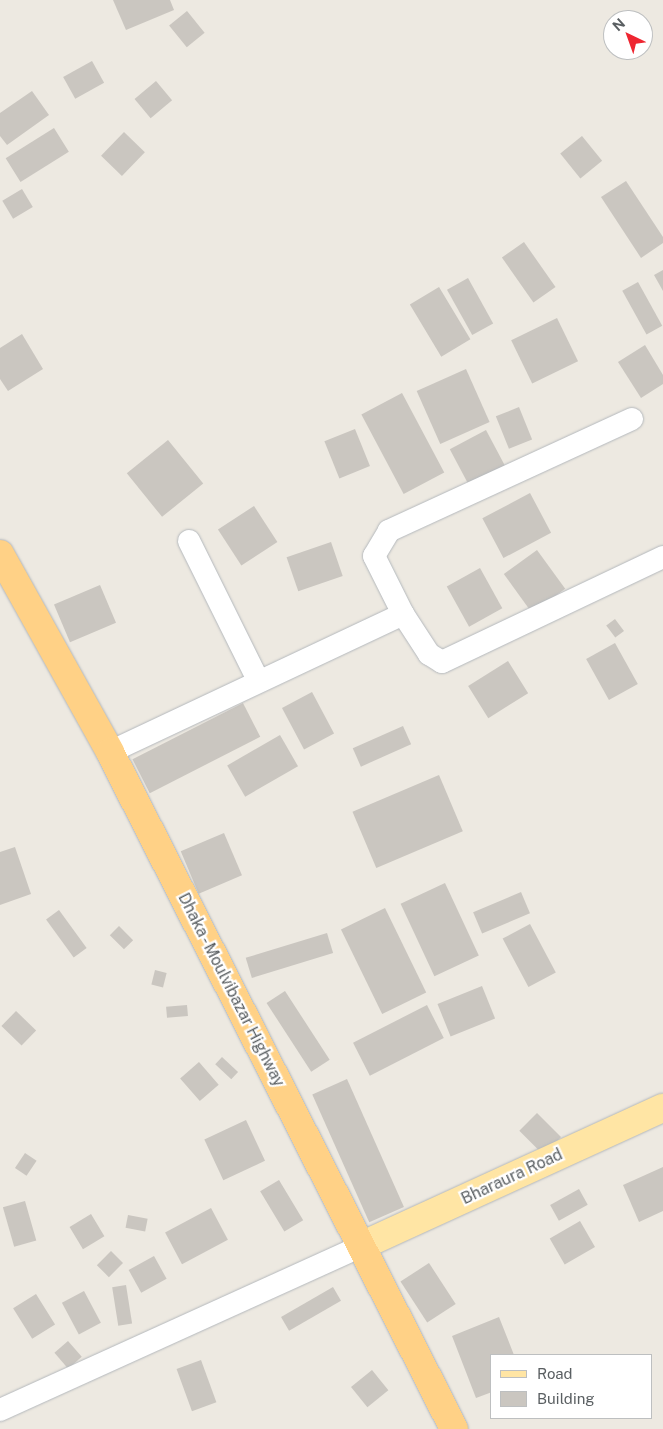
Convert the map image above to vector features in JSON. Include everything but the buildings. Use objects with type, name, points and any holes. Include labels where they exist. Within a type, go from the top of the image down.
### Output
[{"type":"highway","name":"Dhaka - Moulvibazar Highway","points":[[0,554],[110,752],[454,1429]]},
{"type":"main road","name":"Bharaura Road","points":[[361,1246],[663,1108]]},
{"type":"street","points":[[632,418],[389,531],[374,556],[403,614],[429,654],[442,662],[663,557]]},
{"type":"street","points":[[189,541],[258,680]]},
{"type":"street","points":[[110,752],[258,680],[403,614]]},
{"type":"street","points":[[0,1410],[361,1246]]}]
